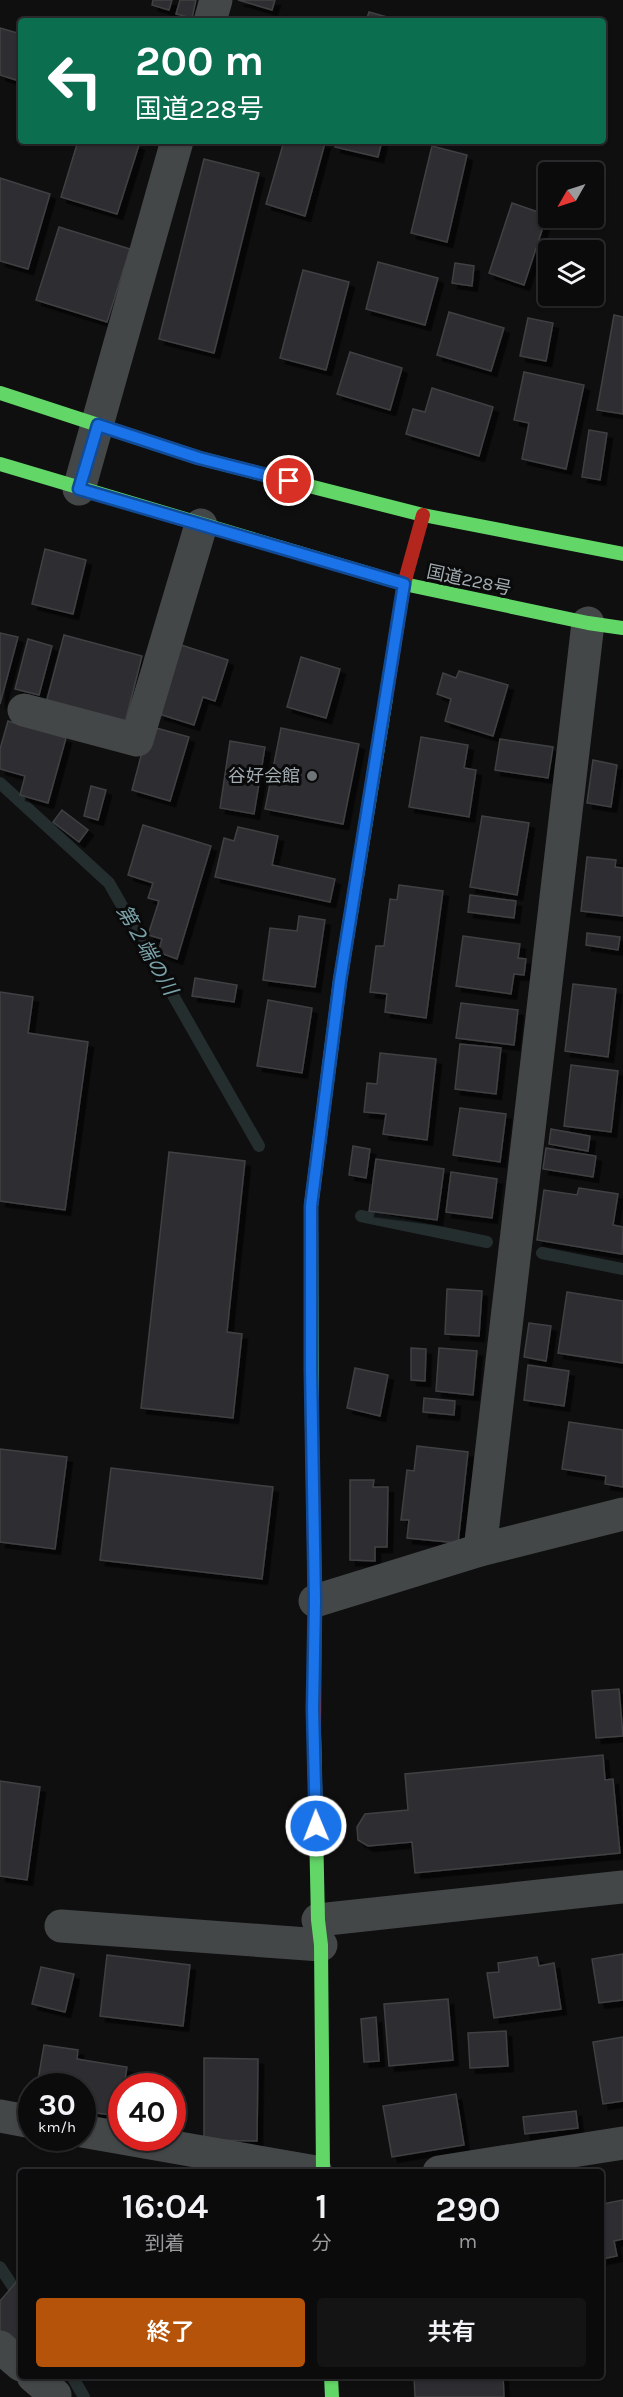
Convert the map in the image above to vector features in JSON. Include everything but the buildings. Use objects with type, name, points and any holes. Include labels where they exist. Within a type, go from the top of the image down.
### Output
[{"type":"main road","points":[[0,393],[199,458],[423,515],[623,554]]},
{"type":"main road","name":"国道228号","points":[[0,464],[404,584],[588,623],[623,628]]},
{"type":"main road","points":[[323,2169],[320,1933],[313,1709],[315,1601],[311,1206],[340,981],[404,584],[423,515]]},
{"type":"main road","points":[[332,2379],[332,2397]]},
{"type":"street","points":[[211,18],[216,0]]},
{"type":"street","points":[[79,489],[176,144]]},
{"type":"street","points":[[24,710],[137,740],[201,525]]},
{"type":"street","points":[[480,1550],[588,623]]},
{"type":"street","points":[[315,1601],[480,1550],[623,1514]]},
{"type":"street","points":[[61,1926],[320,1933],[623,1887]]},
{"type":"street","points":[[0,2116],[18,2119]]},
{"type":"street","points":[[96,2133],[299,2169]]},
{"type":"street","points":[[459,2169],[623,2143]]},
{"type":"street","points":[[0,2348],[18,2363]]},
{"type":"waterway","name":"第２端の川","points":[[0,783],[109,883],[259,1146]]},
{"type":"waterway","name":"第２端の川","points":[[361,1216],[487,1242]]},
{"type":"waterway","name":"第２端の川","points":[[542,1253],[623,1269]]},
{"type":"waterway","points":[[0,2267],[18,2294]]},
{"type":"waterway","points":[[74,2379],[84,2397]]},
{"type":"traffic: fast","points":[[0,393],[199,458],[423,515],[623,554]]},
{"type":"traffic: fast","points":[[0,464],[404,584],[588,623],[623,628]]},
{"type":"traffic: fast","points":[[312,1429],[311,1206],[340,981],[386,698]]},
{"type":"traffic: fast","points":[[314,1734],[318,1920],[321,1945],[323,2169]]},
{"type":"traffic: fast","points":[[331,2379],[332,2397]]},
{"type":"traffic: jam","points":[[386,698],[404,584],[423,515]]},
{"type":"traffic: jam","points":[[312,1429],[315,1601],[314,1734]]},
{"type":"place","name":"谷好会館","points":[[312,776]]},
{"type":"route","points":[[289,481],[199,458],[98,425],[79,489],[404,584],[340,981],[311,1206],[315,1601],[313,1709],[316,1826]]}]
